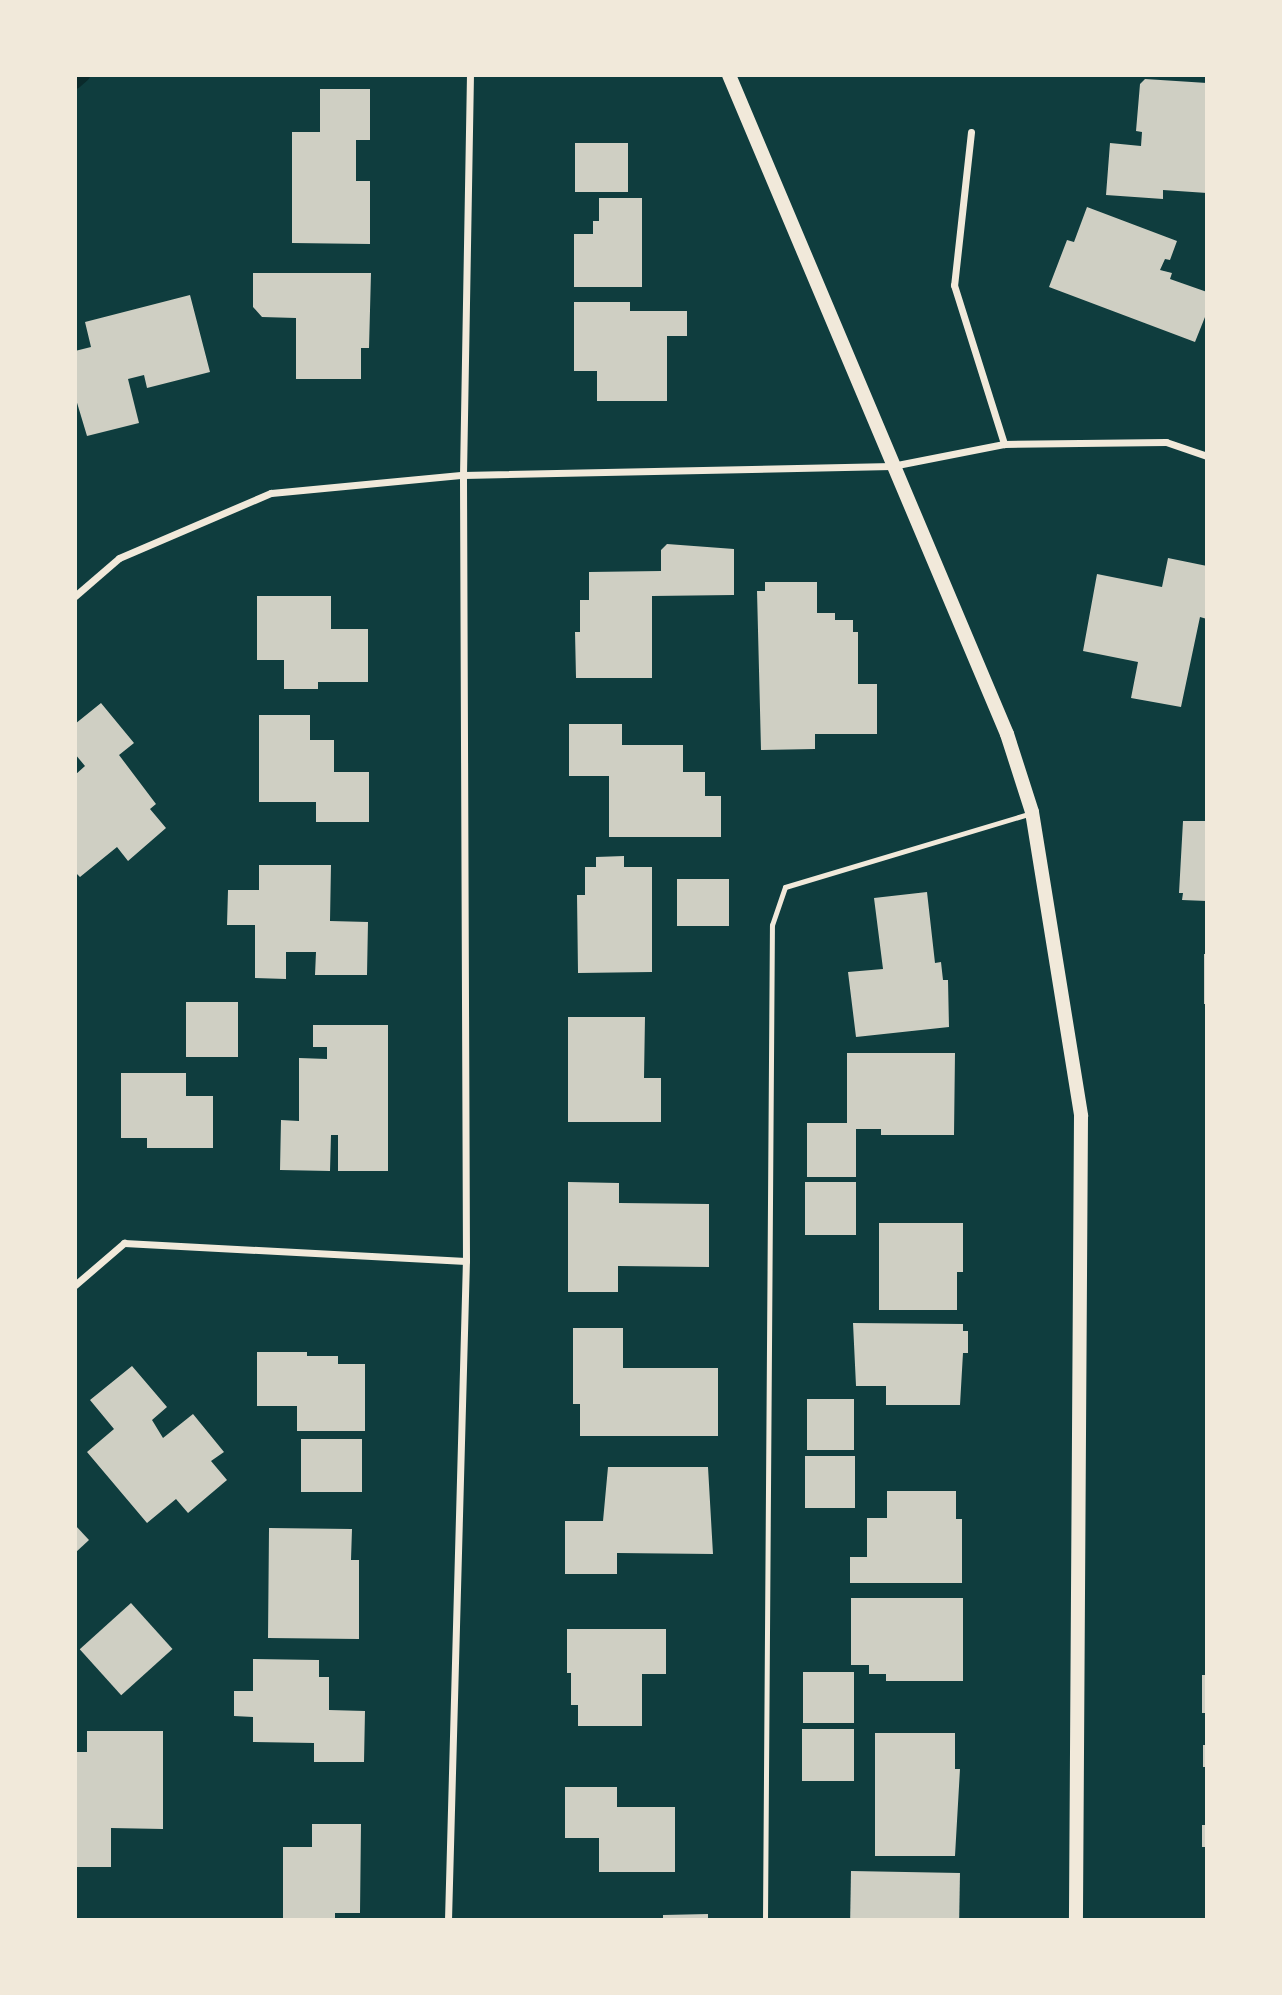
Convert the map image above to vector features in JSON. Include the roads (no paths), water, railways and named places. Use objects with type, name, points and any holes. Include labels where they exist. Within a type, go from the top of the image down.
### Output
[{"type":"main road","points":[[729,75],[1007,734],[1032,812],[1081,1116],[1076,1920]]},
{"type":"street","points":[[448,1920],[466,1261],[463,475],[470,75]]},
{"type":"street","points":[[971,132],[954,285],[1004,444]]},
{"type":"street","points":[[75,596],[119,558],[271,493],[463,475],[892,466],[1004,444],[1166,442],[1207,456]]},
{"type":"street","points":[[75,1285],[124,1242],[466,1261]]},
{"type":"lane","points":[[765,1920],[772,925],[785,887],[1032,812]]},
{"type":"waterway","points":[[75,82],[83,75]]}]
